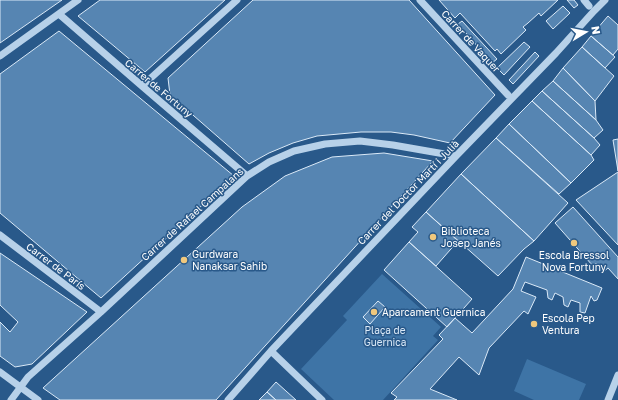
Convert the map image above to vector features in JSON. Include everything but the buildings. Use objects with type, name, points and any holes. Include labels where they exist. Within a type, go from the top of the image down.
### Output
[{"type":"street","points":[[0,56],[78,0]]},
{"type":"street","points":[[142,86],[237,0]]},
{"type":"street","name":"Carrer de Vaquer","points":[[420,0],[508,95]]},
{"type":"street","name":"Carrer del Doctor Martí i Julià","points":[[228,400],[271,351],[456,156],[551,59],[605,0]]},
{"type":"street","name":"Carrer de Fortuny","points":[[59,14],[247,176]]},
{"type":"street","name":"Carrer de Rafael Campalans","points":[[11,400],[28,378],[247,176],[269,162],[294,151],[325,144],[360,141],[456,156]]},
{"type":"street","name":"Carrer de París","points":[[0,235],[101,312]]},
{"type":"street","points":[[271,351],[322,400]]},
{"type":"street","points":[[0,372],[38,400]]},
{"type":"street","points":[[608,400],[618,376]]},
{"type":"green space","name":"Plaça de Guernica","points":[[382,274],[441,327],[433,336],[438,340],[383,400],[334,400],[301,369],[347,320],[343,316]]},
{"type":"green space","points":[[527,359],[586,384],[579,400],[534,400],[514,391]]},
{"type":"place","name":"Biblioteca Josep Janés","points":[[433,237]]},
{"type":"place","name":"Escola Bressol Nova Fortuny","points":[[574,243]]},
{"type":"place","name":"Gurdwara Nanaksar Sahib","points":[[184,260]]},
{"type":"place","name":"Aparcament Guernica","points":[[374,312]]},
{"type":"place","name":"Escola Pep Ventura","points":[[534,324]]}]
